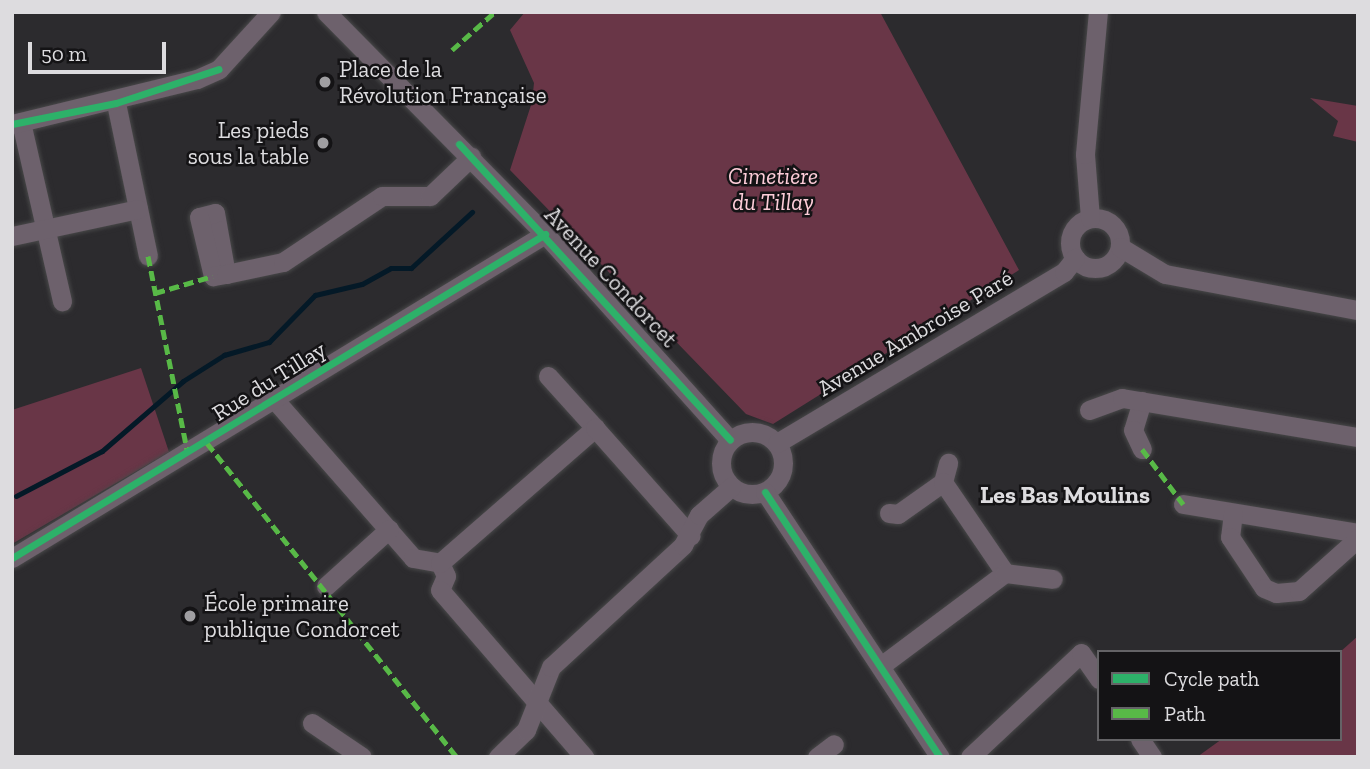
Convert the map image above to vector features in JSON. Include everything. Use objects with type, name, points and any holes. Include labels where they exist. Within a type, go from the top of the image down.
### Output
[{"type":"street","points":[[62,301],[17,123],[116,103],[219,69],[271,12]]},
{"type":"street","name":"Avenue Condorcet","points":[[326,12],[545,234],[730,440]]},
{"type":"street","points":[[1090,218],[1085,154],[1098,12]]},
{"type":"street","points":[[116,103],[148,256]]},
{"type":"street","points":[[226,274],[283,262],[382,196],[430,196],[471,157]]},
{"type":"street","points":[[12,236],[138,209]]},
{"type":"street","points":[[1090,218],[1112,224],[1120,247],[1165,274],[1358,310]]},
{"type":"street","points":[[1090,218],[1072,232],[1074,258],[1098,268],[1113,261],[1120,247]]},
{"type":"street","name":"Rue du Tillay","points":[[12,558],[545,234]]},
{"type":"street","name":"Avenue Ambroise Paré","points":[[777,443],[1037,289],[1074,258]]},
{"type":"street","points":[[548,376],[691,536]]},
{"type":"street","points":[[274,399],[413,558],[440,563]]},
{"type":"street","points":[[1089,410],[1106,399],[1142,401],[1358,437]]},
{"type":"street","points":[[1142,401],[1133,430],[1142,449]]},
{"type":"street","points":[[440,563],[595,428]]},
{"type":"street","points":[[754,431],[777,443],[783,465],[765,492],[747,494],[731,487],[720,464],[730,440],[754,431]]},
{"type":"street","points":[[889,513],[898,514],[943,482],[948,463]]},
{"type":"street","points":[[943,482],[1005,573]]},
{"type":"street","points":[[498,757],[526,730],[551,667],[691,536],[699,515],[731,487]]},
{"type":"street","points":[[765,492],[882,665],[940,757]]},
{"type":"street","points":[[1183,504],[1358,536]]},
{"type":"street","points":[[1233,513],[1230,537],[1264,588],[1276,593],[1299,591],[1358,536]]},
{"type":"street","points":[[326,586],[389,529]]},
{"type":"street","points":[[440,563],[446,576],[440,590],[537,698],[584,757]]},
{"type":"street","points":[[882,665],[1005,573],[1053,579]]},
{"type":"street","points":[[970,757],[1081,653],[1097,676]]},
{"type":"street","points":[[312,723],[362,757]]},
{"type":"street","points":[[1141,741],[1152,757]]},
{"type":"street","points":[[817,757],[834,744]]},
{"type":"green space","name":"Cimetière du Tillay","points":[[525,12],[880,12],[1019,270],[773,424],[746,414],[510,170],[532,102],[534,83],[510,30]]},
{"type":"green space","points":[[1310,98],[1358,106],[1358,142],[1333,136],[1338,121]]},
{"type":"green space","points":[[141,368],[169,452],[12,544],[12,410]]},
{"type":"green space","points":[[1358,636],[1358,757],[1197,757],[1219,741],[1342,741],[1342,650]]},
{"type":"waterway","points":[[16,496],[102,451],[183,381],[224,355],[269,342],[315,295],[362,284],[391,268],[411,268],[472,212]]},
{"type":"marked path","points":[[452,50],[495,12]]},
{"type":"marked path","points":[[148,256],[188,454]]},
{"type":"marked path","points":[[155,293],[213,276]]},
{"type":"marked path","points":[[207,443],[457,757]]},
{"type":"marked path","points":[[1142,449],[1183,504]]},
{"type":"cycle path","points":[[12,124],[116,103],[219,69]]},
{"type":"cycle path","points":[[459,144],[730,440]]},
{"type":"cycle path","points":[[12,558],[545,234]]},
{"type":"cycle path","points":[[765,492],[940,757]]},
{"type":"place","name":"Place de la Révolution Française","points":[[325,82]]},
{"type":"place","name":"Les pieds sous la table","points":[[323,143]]},
{"type":"place","name":"École primaire publique Condorcet","points":[[190,616]]},
{"type":"district","name":"Les Bas Moulins","points":[[1065,495]]}]
